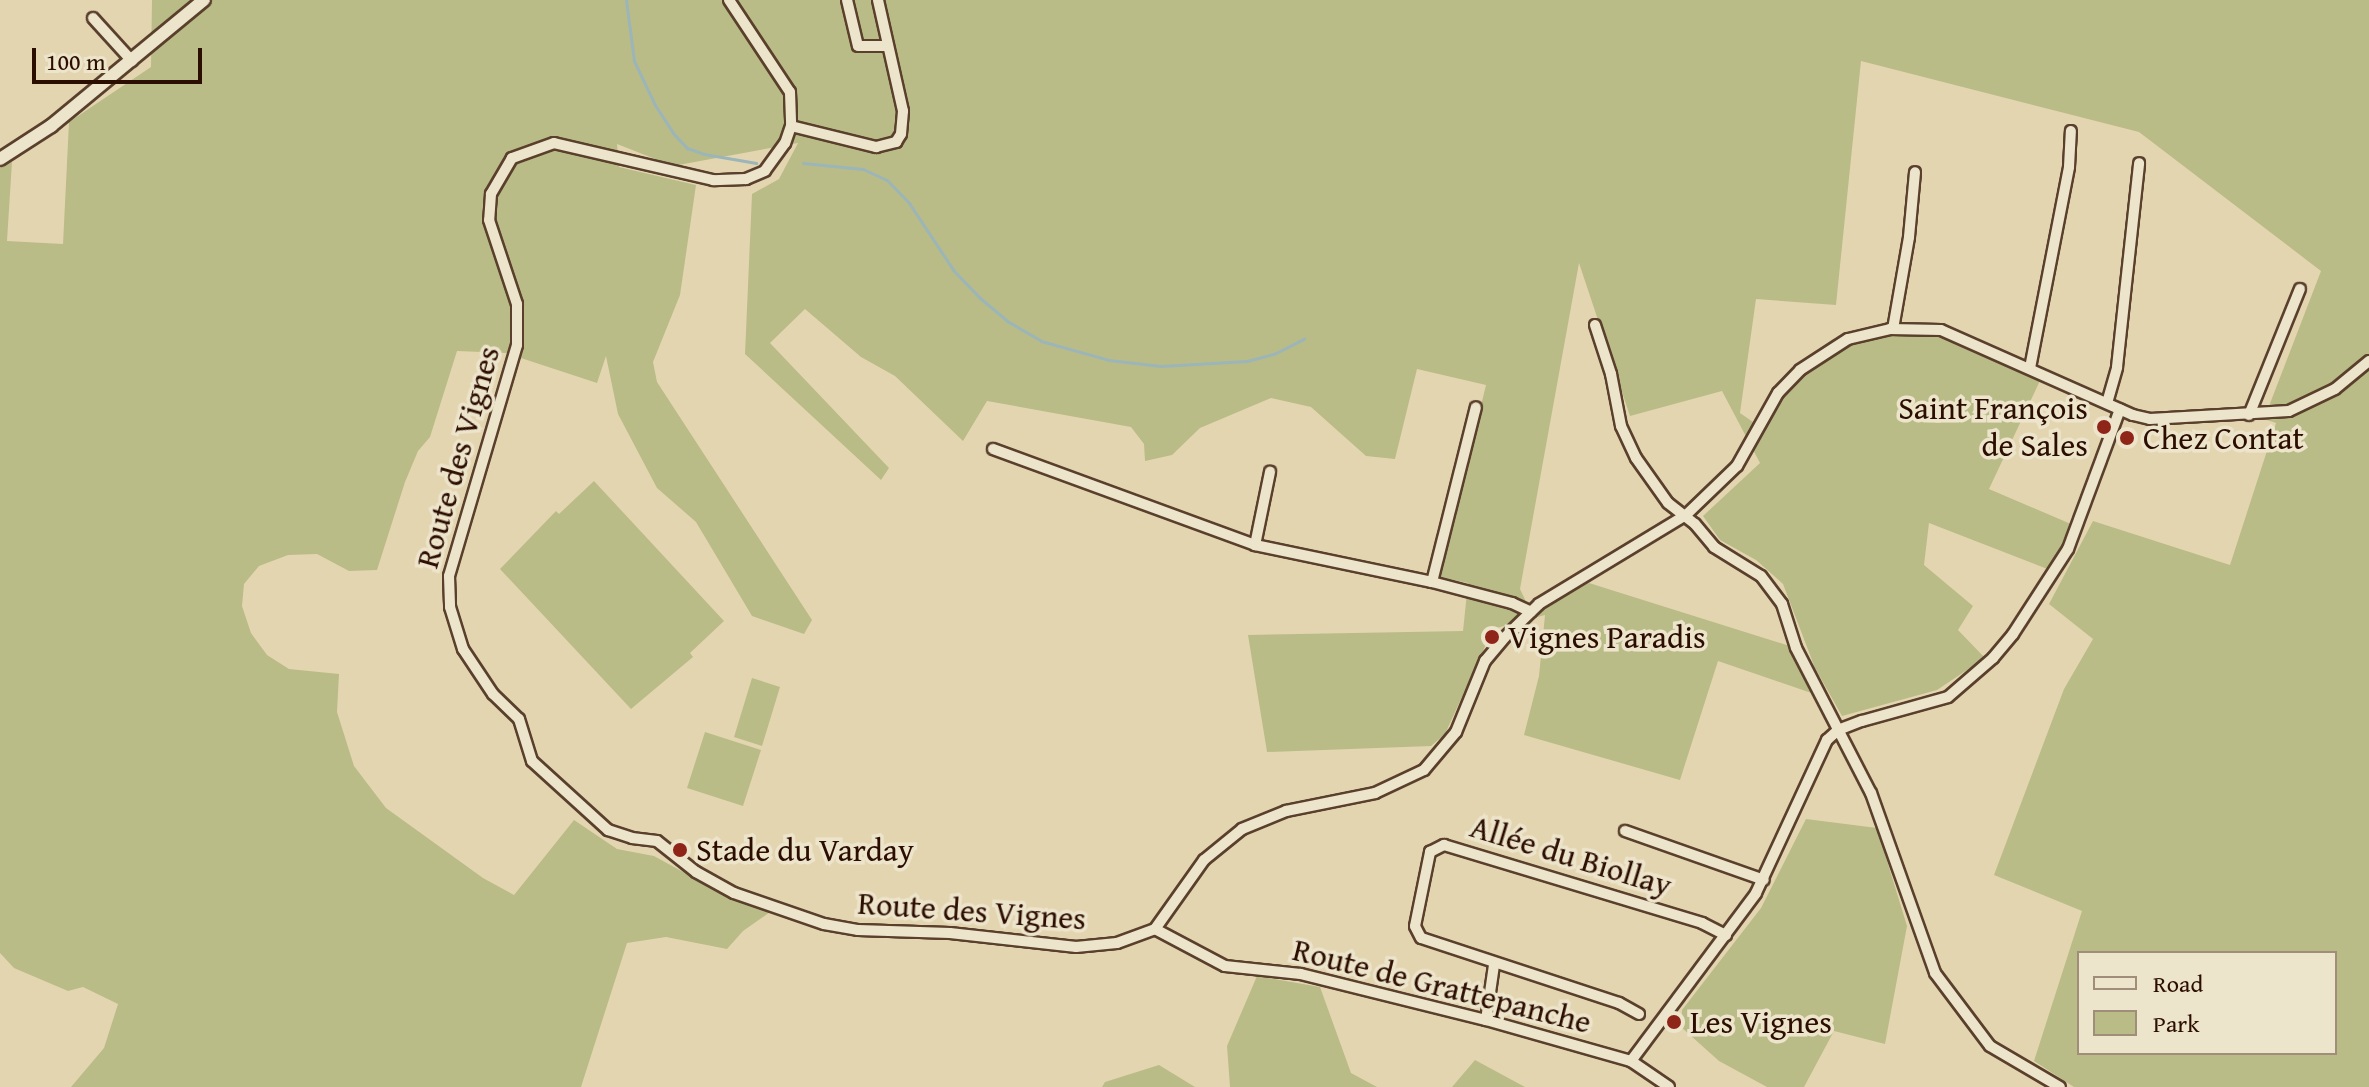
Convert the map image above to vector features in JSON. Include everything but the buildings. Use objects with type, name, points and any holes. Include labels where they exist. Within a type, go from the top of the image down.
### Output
[{"type":"street","points":[[0,159],[51,126],[204,0]]},
{"type":"street","points":[[729,0],[790,92],[791,126],[876,147],[896,142],[901,134],[903,111],[878,0]]},
{"type":"street","points":[[847,0],[858,46],[888,46]]},
{"type":"street","points":[[93,18],[132,61]]},
{"type":"street","name":"Route des Vignes","points":[[791,126],[774,161],[756,177],[746,179],[695,177],[554,143],[527,150],[506,164],[491,194],[489,220],[517,304],[517,345],[449,576],[450,607],[463,649],[493,694],[519,719],[532,761],[608,830],[657,841],[696,872],[734,893],[824,924],[858,930],[950,933],[1076,947],[1117,943],[1155,929]]},
{"type":"street","points":[[2030,368],[2069,167],[2071,131]]},
{"type":"street","points":[[2107,403],[2117,367],[2139,163]]},
{"type":"street","points":[[1893,329],[1909,237],[1915,172]]},
{"type":"street","points":[[2249,415],[2300,289]]},
{"type":"street","points":[[1595,325],[1628,443],[1668,503],[1686,515],[1714,547],[1761,576],[1773,589],[1796,648],[1871,793],[1935,973],[1990,1046],[2060,1087]]},
{"type":"street","points":[[1155,929],[1204,860],[1221,842],[1242,829],[1286,811],[1375,793],[1424,770],[1439,756],[1464,719],[1492,650],[1531,612],[1686,515],[1737,466],[1778,393],[1800,370],[1848,339],[1893,329],[1957,334],[2120,409],[2150,419],[2289,411],[2335,389],[2369,361]]},
{"type":"street","points":[[1432,582],[1476,407]]},
{"type":"street","points":[[1631,1061],[1764,880],[1818,755],[1839,729],[1948,697],[1993,658],[2013,634],[2068,549],[2120,409]]},
{"type":"street","points":[[993,449],[1255,545],[1432,582],[1512,603],[1531,612]]},
{"type":"street","points":[[1255,545],[1270,472]]},
{"type":"street","points":[[1625,831],[1764,880]]},
{"type":"street","name":"Allée du Biollay","points":[[1494,965],[1421,938],[1416,932],[1430,852],[1439,845],[1673,914],[1726,935]]},
{"type":"street","name":"Route de Grattepanche","points":[[1155,929],[1225,966],[1301,974],[1486,1020],[1631,1061],[1669,1087]]},
{"type":"street","points":[[1486,1020],[1494,965],[1619,1003],[1639,1014]]},
{"type":"green space","points":[[152,0],[2369,0],[2369,1087],[2074,1087],[2034,1061],[2082,911],[1994,875],[2064,689],[2093,639],[2049,604],[2093,521],[2230,565],[2276,423],[2264,419],[2321,271],[2139,132],[1861,61],[1836,305],[1756,299],[1740,413],[1756,424],[1778,387],[1803,360],[1833,339],[1904,322],[1947,326],[2045,370],[1989,489],[2071,524],[2050,570],[1929,523],[1924,565],[1973,606],[1958,630],[1985,658],[1937,690],[1842,716],[1815,668],[1783,584],[1756,560],[1720,540],[1703,516],[1760,463],[1722,391],[1630,416],[1579,263],[1520,589],[1531,612],[1589,583],[1796,648],[1820,696],[1718,661],[1680,780],[1524,735],[1539,676],[1545,615],[1493,629],[1445,734],[1431,746],[1267,752],[1248,635],[1463,631],[1468,583],[1439,577],[1486,385],[1417,369],[1395,459],[1366,456],[1311,407],[1271,398],[1200,428],[1172,455],[1145,461],[1144,444],[1131,427],[987,401],[963,441],[895,376],[861,357],[805,309],[770,343],[889,468],[881,480],[745,354],[752,194],[779,179],[798,143],[673,166],[617,144],[619,167],[696,185],[680,295],[653,362],[657,382],[812,620],[804,634],[752,616],[696,522],[657,488],[618,414],[606,356],[597,383],[506,353],[457,351],[430,437],[418,451],[405,482],[377,570],[349,571],[317,554],[288,555],[259,566],[244,584],[242,606],[251,633],[267,655],[289,669],[339,674],[337,712],[354,766],[386,808],[483,878],[514,895],[574,820],[617,849],[654,856],[716,890],[770,912],[743,931],[727,949],[666,937],[627,943],[581,1087],[71,1087],[104,1048],[118,1004],[83,987],[68,991],[14,968],[0,953],[0,168],[12,162],[7,241],[63,244],[69,122],[151,67]]},
{"type":"green space","points":[[594,481],[724,621],[690,653],[693,657],[631,709],[500,569],[556,511],[559,514]]},
{"type":"green space","points":[[752,678],[780,687],[762,746],[734,737]]},
{"type":"green space","points":[[705,732],[761,750],[743,806],[687,788]]},
{"type":"green space","points":[[1806,819],[1877,828],[1907,926],[1885,1044],[1834,1031],[1804,1087],[1767,1087],[1719,1061],[1681,1027],[1682,1010],[1761,908]]},
{"type":"green space","points":[[1257,976],[1320,987],[1351,1073],[1377,1087],[1230,1087],[1227,1046]]},
{"type":"green space","points":[[1475,1060],[1525,1087],[1452,1087]]},
{"type":"green space","points":[[1159,1065],[1195,1087],[1102,1087],[1105,1082]]},
{"type":"waterway","points":[[626,0],[634,61],[655,105],[673,133],[687,148],[756,163]]},
{"type":"waterway","points":[[803,163],[863,169],[887,180],[909,203],[954,271],[1007,321],[1041,341],[1109,360],[1161,366],[1247,361],[1274,354],[1304,339]]},
{"type":"place","name":"Saint François de Sales","points":[[2104,427]]},
{"type":"place","name":"Chez Contat","points":[[2127,438]]},
{"type":"place","name":"Vignes Paradis","points":[[1492,637]]},
{"type":"place","name":"Stade du Varday","points":[[680,850]]},
{"type":"place","name":"Les Vignes","points":[[1674,1022]]}]
